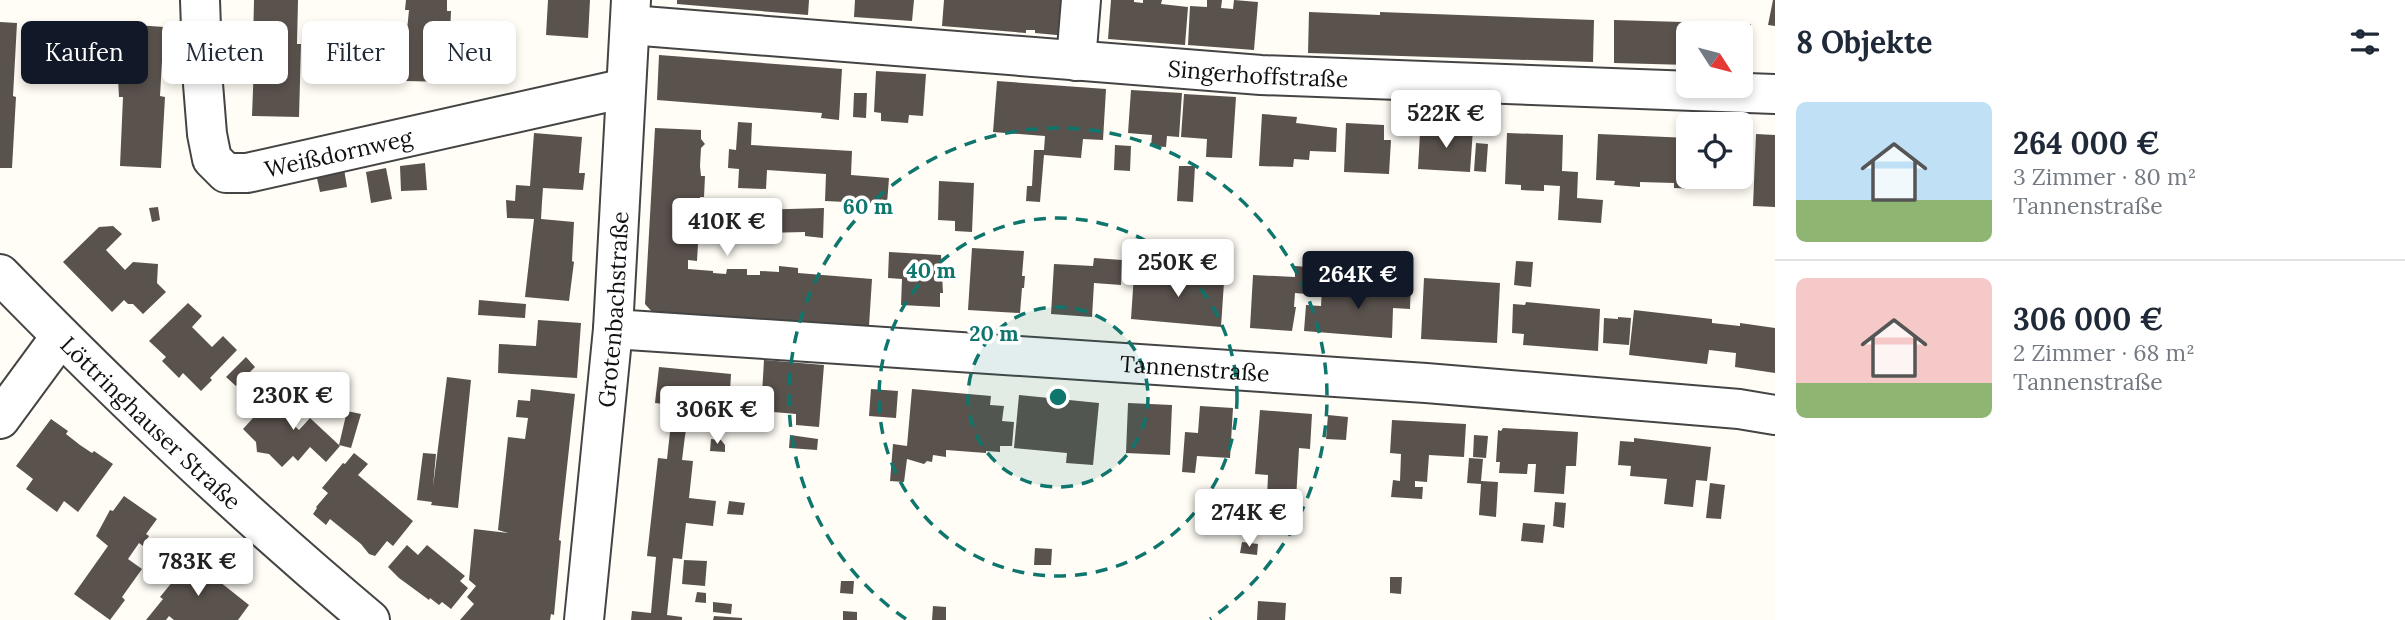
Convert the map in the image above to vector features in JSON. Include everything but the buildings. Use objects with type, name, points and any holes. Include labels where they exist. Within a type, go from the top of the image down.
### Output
[{"type":"street","name":"Weißdornweg","points":[[200,0],[202,73],[208,134],[212,159],[226,173],[247,173],[626,88]]},
{"type":"street","points":[[1076,61],[1081,0]]},
{"type":"street","name":"Grotenbachstraße","points":[[584,620],[613,329],[631,13]]},
{"type":"street","name":"Singerhoffstraße","points":[[631,13],[1076,61],[1261,75],[1775,94]]},
{"type":"street","name":"Löttringhauser Straße","points":[[0,274],[190,463],[370,620]]},
{"type":"street","name":"Tannenstraße","points":[[613,329],[1426,383],[1775,415]]},
{"type":"street","points":[[0,419],[61,336]]}]
